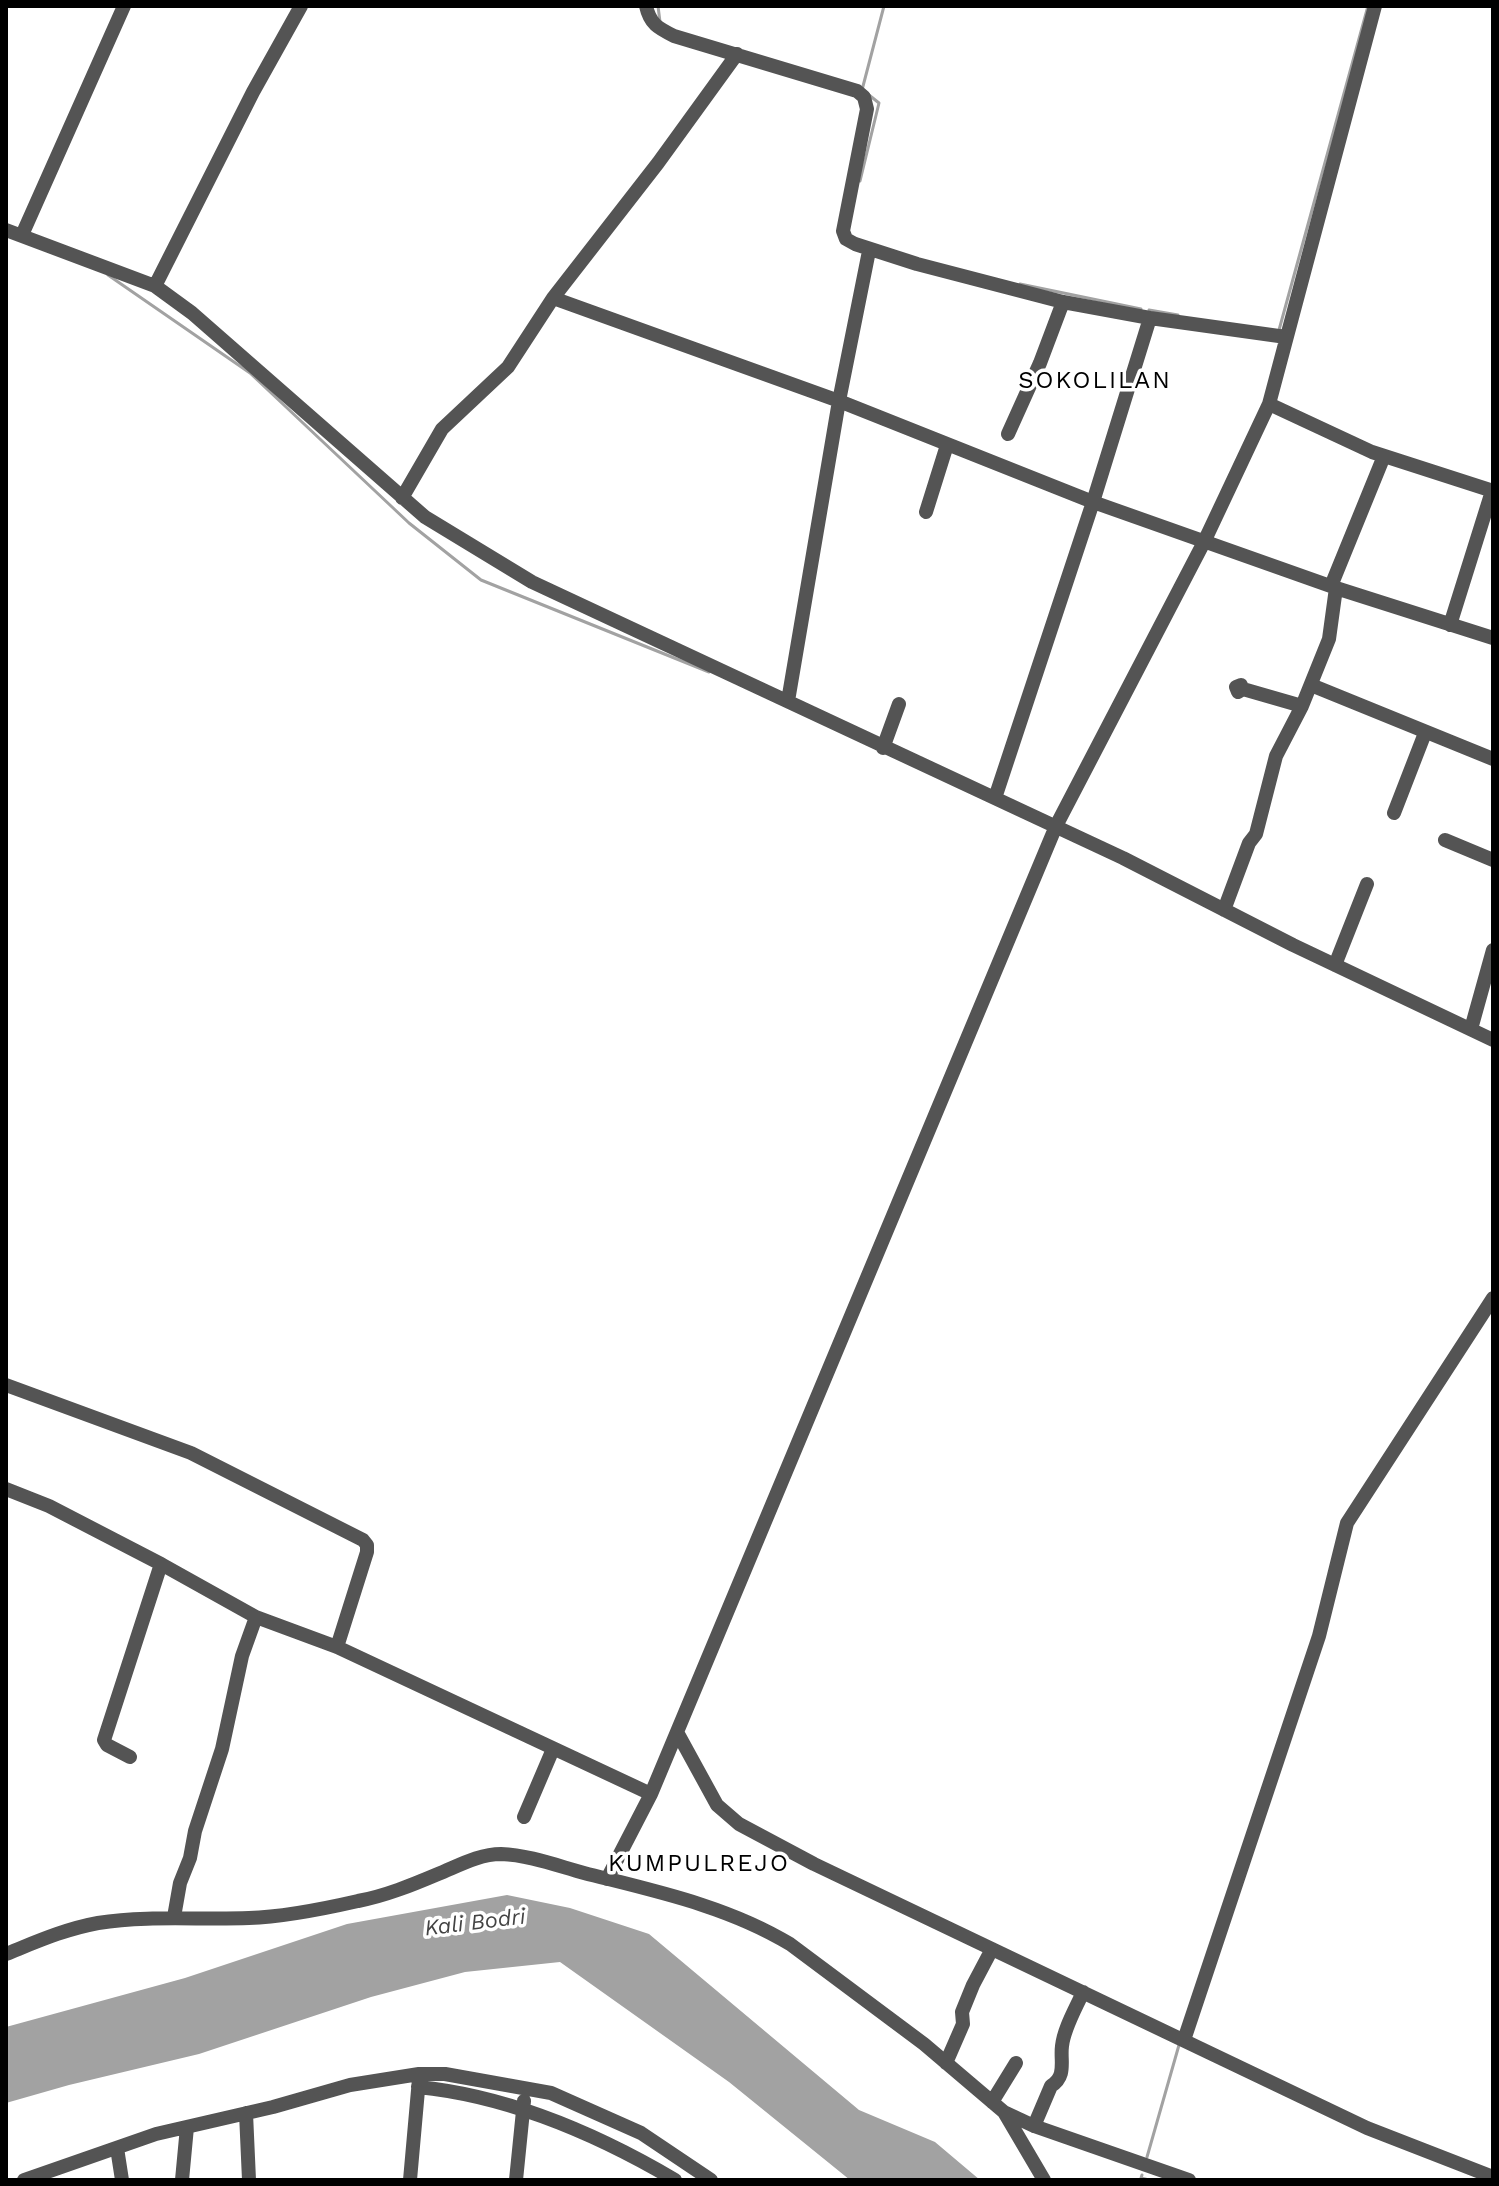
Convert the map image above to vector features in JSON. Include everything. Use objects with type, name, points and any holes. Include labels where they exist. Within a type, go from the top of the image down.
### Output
[{"type":"street","points":[[22,235],[124,6]]},
{"type":"street","points":[[155,286],[253,92],[301,6]]},
{"type":"street","points":[[646,6],[648,18],[656,27],[674,36],[857,91],[864,97],[867,109],[843,231],[846,239],[869,251],[1063,302],[1286,337]]},
{"type":"street","points":[[607,1879],[651,1794],[1052,838],[1204,542],[1269,404],[1375,6]]},
{"type":"street","points":[[402,498],[442,429],[508,367],[553,298],[658,163],[737,54]]},
{"type":"street","points":[[6,230],[155,286],[192,313],[425,517],[532,582],[991,796],[1052,838],[1224,910],[1493,1040]]},
{"type":"street","points":[[788,701],[839,401],[869,251]]},
{"type":"street","points":[[553,298],[839,401],[1204,542],[1493,638]]},
{"type":"street","points":[[1008,434],[1063,302]]},
{"type":"street","points":[[991,796],[1090,500],[1146,317]]},
{"type":"street","points":[[1269,404],[1384,456],[1493,491],[1450,625]]},
{"type":"street","points":[[926,512],[947,445]]},
{"type":"street","points":[[1224,910],[1249,843],[1256,834],[1276,756],[1302,706],[1329,639],[1334,587],[1384,456]]},
{"type":"street","points":[[1241,685],[1236,687],[1238,692],[1243,689],[1302,706]]},
{"type":"street","points":[[1311,685],[1493,759]]},
{"type":"street","points":[[883,748],[899,704]]},
{"type":"street","points":[[1394,813],[1425,733]]},
{"type":"street","points":[[1445,840],[1493,860]]},
{"type":"street","points":[[1335,965],[1367,884]]},
{"type":"street","points":[[1471,1029],[1493,950]]},
{"type":"street","points":[[1184,2040],[1319,1636],[1347,1523],[1493,1298]]},
{"type":"street","points":[[6,1385],[191,1453],[363,1540],[367,1552],[337,1647]]},
{"type":"street","points":[[6,1489],[49,1506],[256,1617],[337,1647],[651,1794]]},
{"type":"street","points":[[130,1757],[107,1745],[104,1740],[161,1564]]},
{"type":"street","points":[[174,1917],[180,1883],[222,1749],[242,1656],[256,1617]]},
{"type":"street","points":[[677,1732],[717,1805],[739,1824],[814,1864],[1367,2128],[1493,2177]]},
{"type":"street","points":[[524,1817],[553,1749]]},
{"type":"street","points":[[6,1954],[64,1930],[100,1923],[174,1917],[252,1918],[359,1901],[484,1856],[533,1859],[725,1912],[771,1932],[946,2063],[998,2107],[1034,2126],[1189,2180]]},
{"type":"street","points":[[946,2063],[963,2024],[962,2012],[992,1949]]},
{"type":"street","points":[[1034,2126],[1051,2086],[1057,2083],[1063,2068],[1062,2040],[1083,1992]]},
{"type":"street","points":[[998,2107],[1016,2063]]},
{"type":"street","points":[[24,2180],[156,2134],[350,2085],[419,2081],[445,2074],[551,2093],[641,2133],[711,2180]]},
{"type":"street","points":[[419,2081],[524,2109],[628,2152],[675,2180]]},
{"type":"street","points":[[410,2180],[419,2081]]},
{"type":"street","points":[[516,2180],[525,2088]]},
{"type":"street","points":[[998,2107],[1044,2180]]},
{"type":"street","points":[[246,2113],[249,2180]]},
{"type":"street","points":[[182,2180],[187,2127]]},
{"type":"street","points":[[117,2148],[122,2180]]},
{"type":"water","name":"Kali Bodri","points":[[507,1895],[570,1908],[649,1934],[859,2110],[935,2142],[980,2180],[850,2180],[729,2082],[560,1962],[465,1972],[371,1997],[199,2054],[6,2103],[6,2027],[185,1978],[347,1924]]},
{"type":"waterway","points":[[658,6],[660,22]]},
{"type":"waterway","points":[[862,90],[884,6]]},
{"type":"waterway","points":[[1279,330],[1368,6]]},
{"type":"waterway","points":[[860,181],[879,103],[869,95]]},
{"type":"waterway","points":[[108,275],[250,373],[409,523],[481,580],[709,672]]},
{"type":"waterway","points":[[1020,284],[1141,309]]},
{"type":"waterway","points":[[1149,310],[1178,315]]},
{"type":"waterway","points":[[1147,2157],[1179,2045]]},
{"type":"waterway","points":[[1142,2175],[1141,2178],[1149,2180]]},
{"type":"district","name":"SOKOLILAN","points":[[1095,381]]},
{"type":"district","name":"KUMPULREJO","points":[[699,1864]]}]
